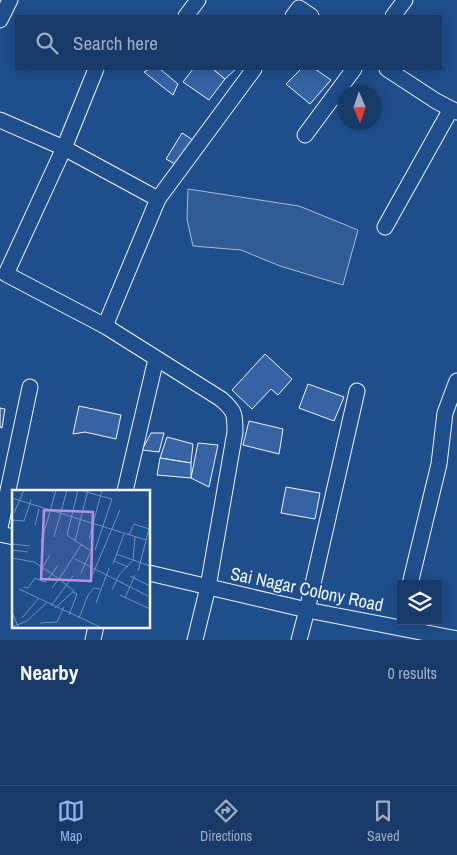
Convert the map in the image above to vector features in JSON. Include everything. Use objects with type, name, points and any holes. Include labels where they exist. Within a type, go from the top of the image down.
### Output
[{"type":"street","points":[[1,17],[10,0]]},
{"type":"street","points":[[187,15],[198,0]]},
{"type":"street","points":[[394,15],[405,0]]},
{"type":"street","points":[[96,70],[64,148],[6,274],[105,326],[221,399],[231,408],[235,417],[235,432],[208,587],[195,640]]},
{"type":"street","points":[[105,326],[158,199],[253,70]]},
{"type":"street","points":[[305,134],[353,70]]},
{"type":"street","points":[[385,227],[454,110],[390,70]]},
{"type":"street","points":[[0,120],[64,148],[158,199]]},
{"type":"street","points":[[126,490],[156,359]]},
{"type":"street","points":[[411,580],[439,464],[445,413],[457,381]]},
{"type":"street","points":[[0,528],[30,388]]},
{"type":"street","points":[[299,640],[357,391]]},
{"type":"street","name":"Sai Nagar Colony Road","points":[[150,573],[307,610],[457,640]]},
{"type":"shaded area","points":[[188,189],[299,206],[358,230],[343,285],[280,266],[241,250],[193,246],[187,219]]},
{"type":"building","points":[[147,70],[161,70],[178,84],[173,95],[144,72]]},
{"type":"building","points":[[192,70],[214,70],[225,79],[209,100],[183,82]]},
{"type":"building","points":[[214,70],[235,70],[225,79]]},
{"type":"building","points":[[300,70],[316,70],[331,80],[310,104],[286,84]]},
{"type":"building","points":[[182,133],[196,142],[180,167],[166,159]]},
{"type":"building","points":[[265,354],[292,379],[278,395],[271,389],[252,409],[232,390]]},
{"type":"building","points":[[308,384],[344,397],[334,421],[299,408]]},
{"type":"building","points":[[79,406],[121,415],[116,439],[85,432],[73,434]]},
{"type":"building","points":[[0,408],[5,409],[2,428],[0,427]]},
{"type":"building","points":[[249,421],[283,429],[279,454],[243,445]]},
{"type":"building","points":[[151,433],[164,433],[159,452],[142,450]]},
{"type":"building","points":[[167,437],[193,444],[191,463],[160,458]]},
{"type":"building","points":[[198,443],[218,445],[209,487],[191,478]]},
{"type":"building","points":[[160,458],[191,463],[191,478],[157,475]]},
{"type":"building","points":[[286,487],[320,493],[315,519],[281,513]]}]
